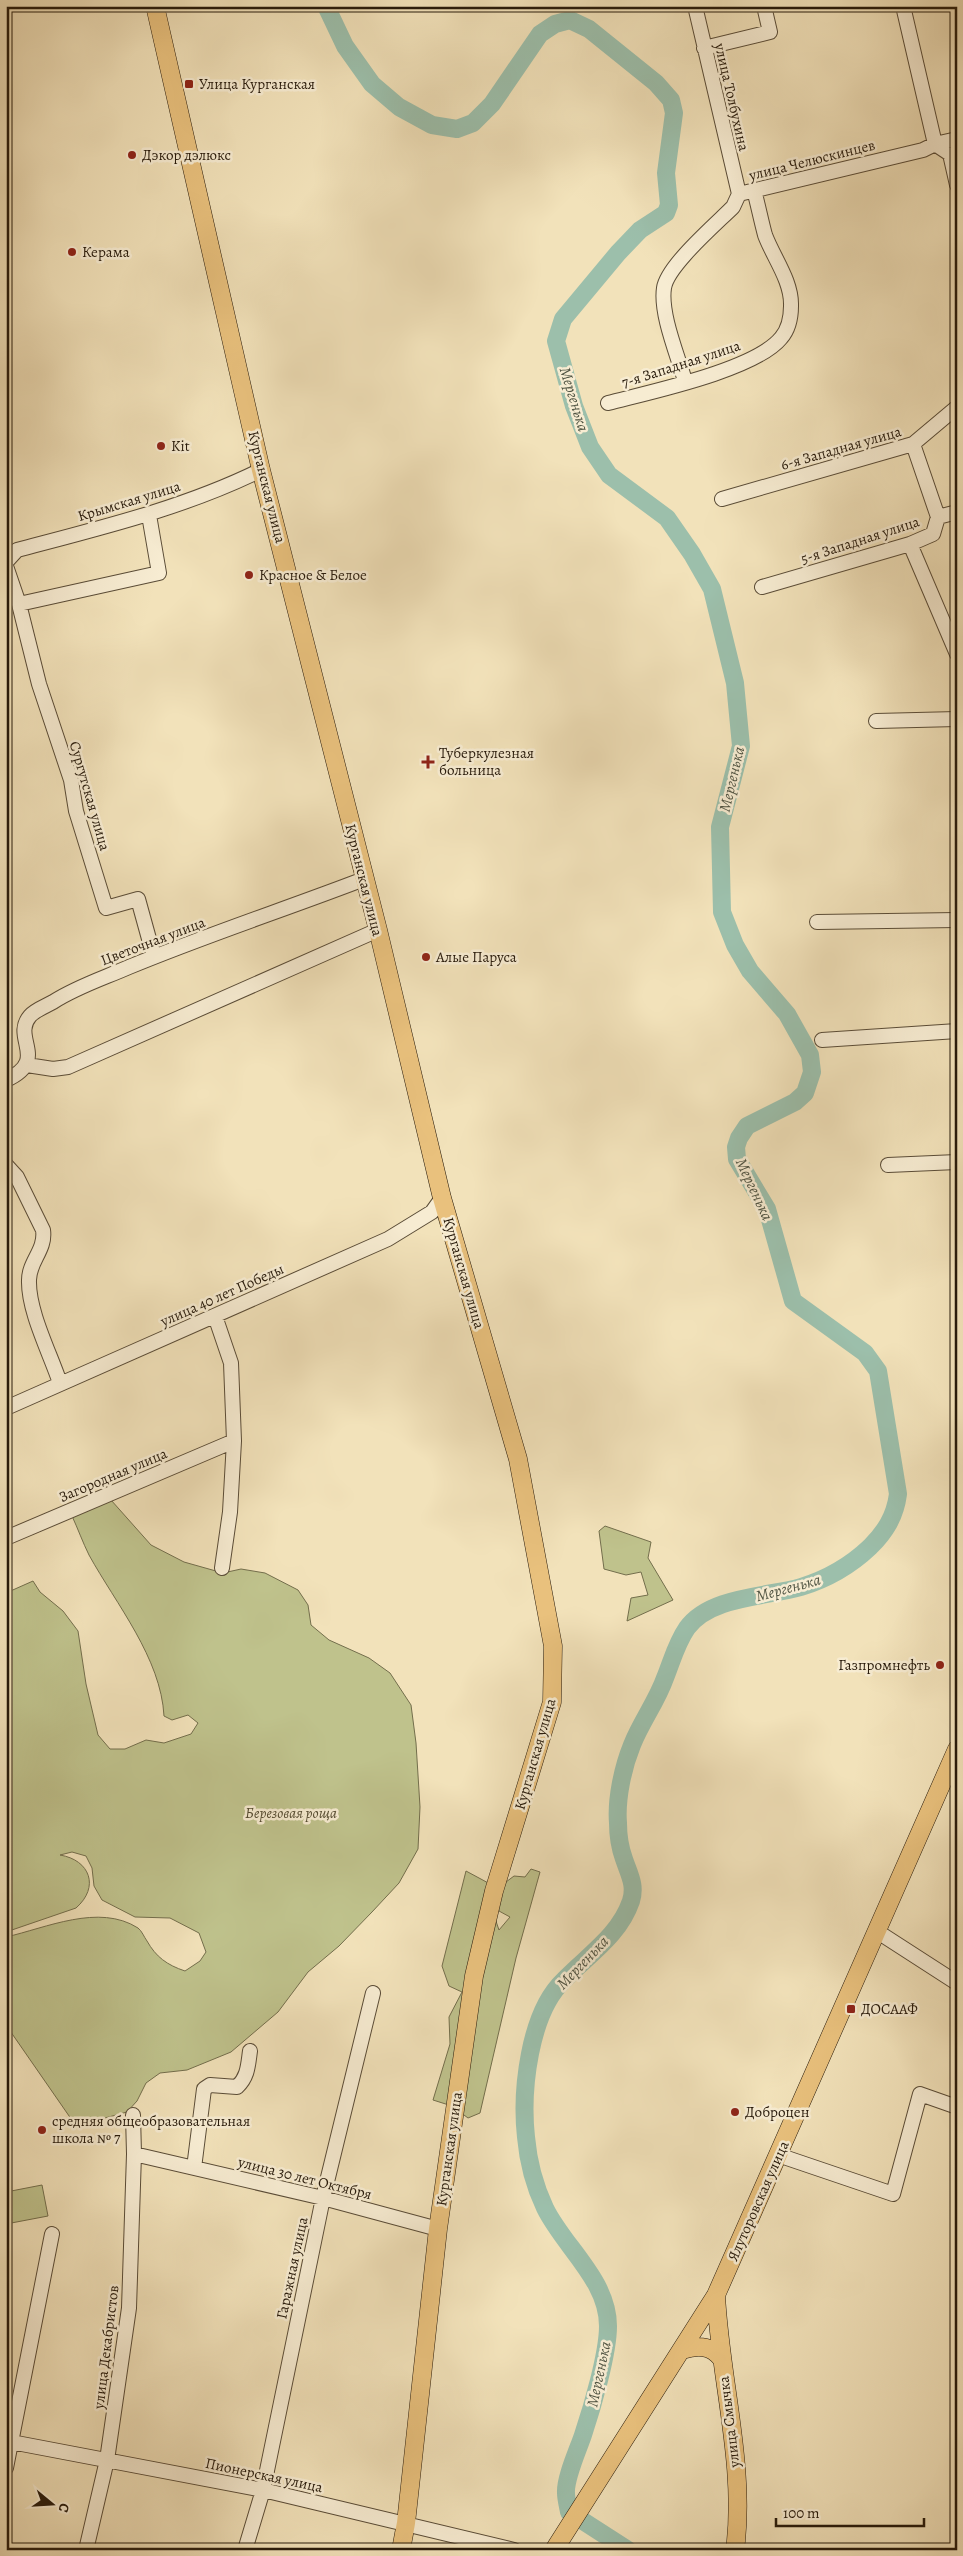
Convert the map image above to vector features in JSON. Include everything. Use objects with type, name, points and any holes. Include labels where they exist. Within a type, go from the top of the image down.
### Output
[{"type":"main road","name":"Курганская улица","points":[[155,6],[261,470],[378,930],[442,1198],[518,1459],[553,1646],[552,1702],[494,1891],[474,1976],[438,2229],[406,2522],[401,2550]]},
{"type":"main road","name":"Ялуторовская улица","points":[[555,2548],[716,2295],[878,1932],[957,1748]]},
{"type":"main road","name":"улица Смычка","points":[[716,2295],[721,2358],[735,2456],[737,2532],[735,2550]]},
{"type":"main road","points":[[682,2350],[699,2346],[708,2347],[721,2358]]},
{"type":"street","name":"улица Толбухина","points":[[695,6],[739,194]]},
{"type":"street","points":[[704,48],[770,32],[764,6]]},
{"type":"street","points":[[903,6],[935,144],[950,154],[957,185]]},
{"type":"street","name":"улица Челюскинцев","points":[[685,382],[664,307],[664,287],[671,270],[733,207],[739,194],[923,150],[935,144],[957,139]]},
{"type":"street","name":"7-я Западная улица","points":[[608,404],[731,368],[764,353],[782,338],[789,323],[792,304],[783,272],[765,233],[754,190]]},
{"type":"street","name":"6-я Западная улица","points":[[722,499],[913,444],[957,407]]},
{"type":"street","points":[[913,444],[938,517]]},
{"type":"street","name":"Крымская улица","points":[[6,562],[18,550],[149,515],[232,484],[261,470]]},
{"type":"street","name":"5-я Западная улица","points":[[762,587],[910,544],[933,534],[938,517],[957,512]]},
{"type":"street","points":[[6,566],[18,604],[159,573],[149,515]]},
{"type":"street","points":[[910,544],[957,654]]},
{"type":"street","name":"Сургутская улица","points":[[18,604],[39,684],[72,780],[76,811],[106,908],[138,899],[154,957]]},
{"type":"street","points":[[876,721],[957,719]]},
{"type":"street","name":"Цветочная улица","points":[[27,1065],[28,1053],[25,1031],[30,1016],[63,996],[154,957],[364,879]]},
{"type":"street","points":[[817,922],[957,920]]},
{"type":"street","points":[[6,1080],[18,1074],[27,1065],[53,1069],[68,1067],[207,1003],[378,930]]},
{"type":"street","points":[[822,1040],[957,1031]]},
{"type":"street","points":[[888,1165],[957,1162]]},
{"type":"street","points":[[6,1165],[17,1177],[43,1230],[44,1240],[41,1250],[29,1269],[30,1302],[60,1383]]},
{"type":"street","name":"улица 40 лет Победы","points":[[6,1408],[388,1239],[432,1212],[442,1198]]},
{"type":"street","points":[[215,1316],[231,1363],[234,1441],[230,1512],[222,1568]]},
{"type":"street","name":"Загородная улица","points":[[6,1538],[234,1441]]},
{"type":"street","points":[[878,1932],[957,1983]]},
{"type":"street","name":"Гаражная улица","points":[[245,2550],[263,2490],[323,2198],[373,1993]]},
{"type":"street","points":[[194,2168],[204,2089],[210,2085],[237,2086],[243,2082],[247,2072],[250,2051]]},
{"type":"street","points":[[778,2155],[893,2194],[920,2094],[957,2107]]},
{"type":"street","name":"улица Декабристов","points":[[86,2550],[107,2460],[129,2308],[134,2154],[133,2115]]},
{"type":"street","name":"улица 30 лет Октября","points":[[134,2154],[323,2198],[438,2229]]},
{"type":"street","points":[[6,2468],[9,2442],[52,2234]]},
{"type":"street","name":"Пионерская улица","points":[[9,2442],[263,2490],[406,2522],[514,2550]]},
{"type":"green space","name":"Березовая роща","points":[[111,1500],[151,1545],[184,1562],[223,1573],[241,1569],[265,1573],[298,1590],[308,1605],[311,1625],[329,1640],[369,1658],[390,1673],[411,1705],[416,1743],[420,1807],[418,1849],[399,1883],[339,1946],[308,1972],[278,2012],[231,2052],[187,2070],[160,2073],[146,2083],[137,2101],[127,2112],[76,2126],[6,2025],[6,1937],[72,1920],[90,1917],[107,1918],[123,1921],[138,1928],[158,1956],[167,1963],[185,1971],[200,1961],[206,1952],[199,1933],[170,1918],[135,1917],[102,1900],[94,1886],[92,1868],[86,1856],[72,1852],[60,1855],[79,1862],[85,1868],[89,1883],[88,1892],[83,1900],[76,1908],[6,1932],[6,1593],[33,1581],[40,1592],[63,1611],[78,1631],[86,1684],[98,1735],[110,1749],[125,1749],[146,1740],[164,1743],[191,1734],[198,1723],[188,1715],[172,1720],[164,1716],[161,1694],[146,1652],[136,1632],[89,1555],[72,1516]]},
{"type":"green space","points":[[605,1526],[651,1542],[648,1558],[673,1600],[627,1621],[631,1598],[648,1595],[641,1572],[626,1575],[604,1569],[599,1531]]},
{"type":"green space","points":[[531,1869],[540,1872],[516,1958],[480,2113],[468,2118],[452,2106],[433,2100],[450,2044],[449,2017],[462,1992],[449,1986],[442,1966],[466,1871],[492,1885],[488,1898],[499,1930],[510,1917],[499,1911],[494,1891],[514,1876],[525,1877]]},
{"type":"green space","points":[[42,2185],[48,2216],[6,2224],[6,2192]]},
{"type":"waterway","name":"Мергенька","points":[[326,6],[345,46],[372,84],[399,107],[432,125],[457,129],[473,123],[492,104],[540,34],[555,24],[570,20],[589,29],[656,83],[671,100],[674,113],[666,173],[669,205],[666,213],[640,230],[618,253],[563,319],[556,341],[574,406],[590,447],[609,475],[667,518],[692,554],[712,589],[735,683],[741,746],[720,827],[722,912],[735,945],[750,971],[787,1014],[810,1055],[812,1072],[805,1093],[795,1102],[747,1126],[739,1138],[736,1147],[737,1159],[767,1209],[793,1301],[865,1353],[878,1371],[898,1494],[892,1517],[885,1530],[870,1547],[846,1566],[829,1576],[801,1587],[724,1604],[697,1617],[687,1628],[677,1646],[662,1687],[632,1745],[621,1783],[618,1804],[618,1832],[621,1850],[633,1890],[631,1901],[619,1925],[611,1935],[552,1994],[535,2032],[530,2054],[525,2098],[526,2137],[532,2173],[545,2208],[584,2264],[601,2294],[606,2309],[608,2326],[599,2381],[566,2487],[569,2512],[628,2550]]},
{"type":"place","name":"Улица Курганская","points":[[189,84]]},
{"type":"place","name":"Дэкор дэлюкс","points":[[132,155]]},
{"type":"place","name":"Керама","points":[[72,252]]},
{"type":"place","name":"Kit","points":[[161,446]]},
{"type":"place","name":"Красное & Белое","points":[[249,575]]},
{"type":"place","name":"Туберкулезная больница","points":[[428,762]]},
{"type":"place","name":"Алые Паруса","points":[[426,957]]},
{"type":"place","name":"Газпромнефть","points":[[940,1665]]},
{"type":"place","name":"ДОСААФ","points":[[851,2009]]},
{"type":"place","name":"Доброцен","points":[[735,2112]]},
{"type":"place","name":"средняя общеобразовательная школа № 7","points":[[42,2130]]}]
